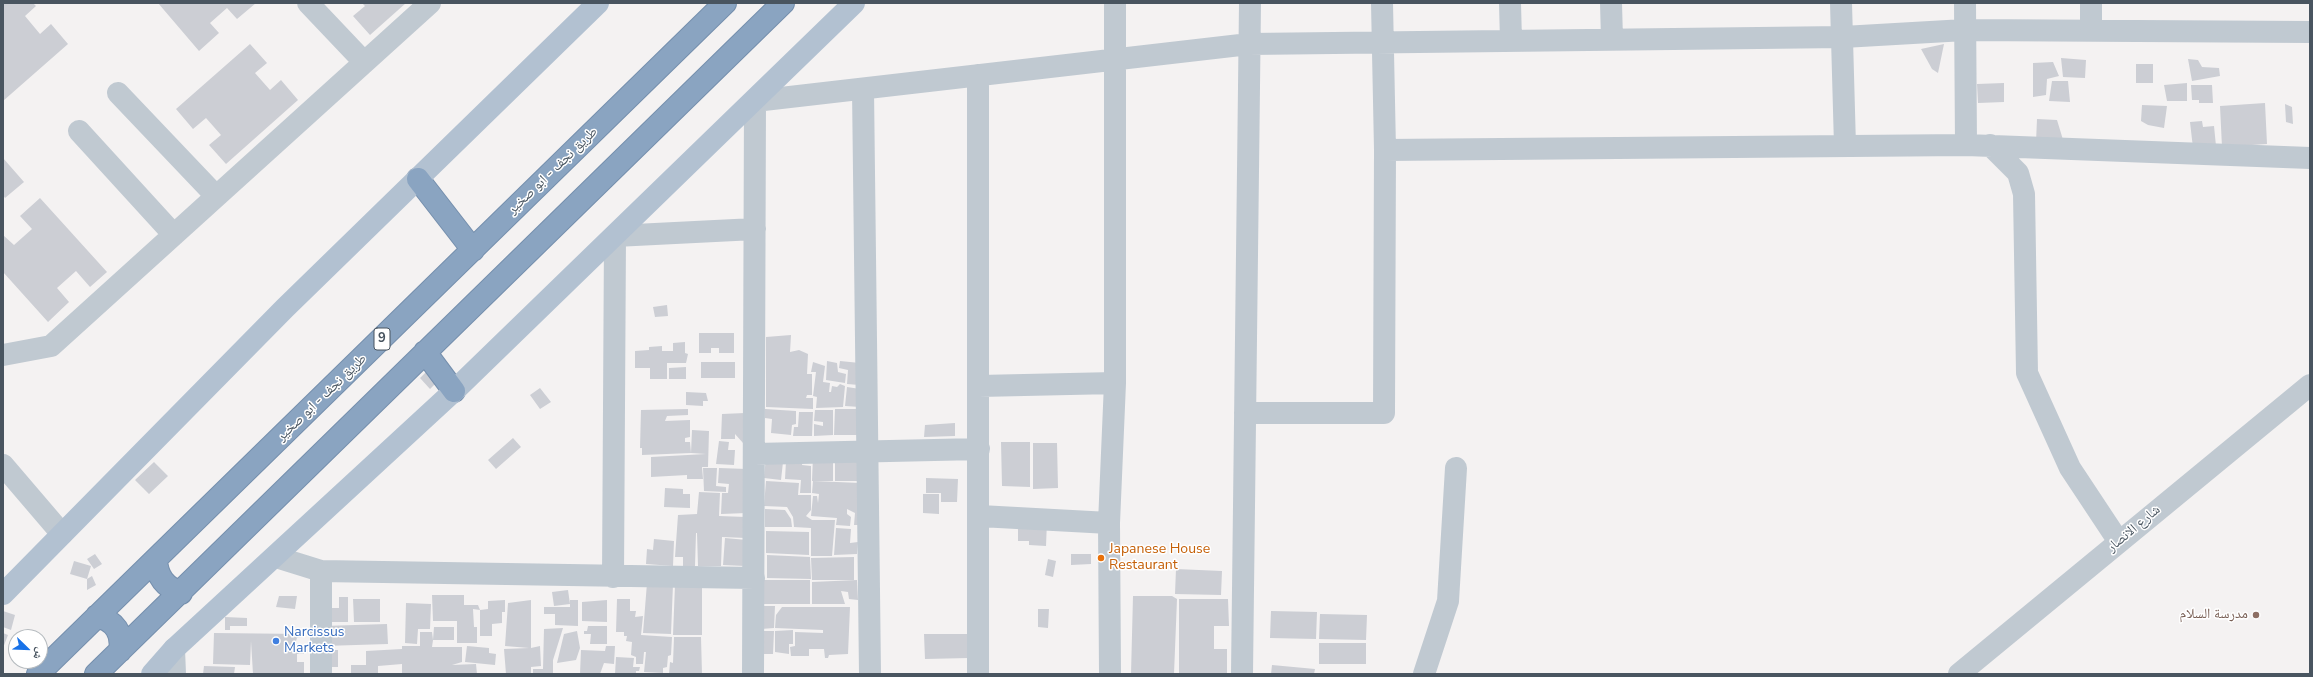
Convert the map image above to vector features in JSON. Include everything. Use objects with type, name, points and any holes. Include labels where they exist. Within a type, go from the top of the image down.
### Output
[{"type":"highway","name":"طريق نجف - ابو صخير","points":[[38,674],[725,3]]},
{"type":"highway","points":[[96,674],[783,3]]},
{"type":"highway","points":[[418,179],[473,250]]},
{"type":"highway","points":[[425,352],[454,391]]},
{"type":"highway","points":[[156,560],[160,577],[165,584],[181,592]]},
{"type":"highway","points":[[97,616],[112,622],[117,628],[121,643],[120,651]]},
{"type":"main road","points":[[3,594],[286,308],[598,3]]},
{"type":"main road","points":[[152,674],[174,649],[276,557],[454,391],[755,101],[854,3]]},
{"type":"street","points":[[308,3],[364,62]]},
{"type":"street","points":[[3,355],[51,346],[430,3]]},
{"type":"street","points":[[1110,674],[1109,523],[1115,383],[1116,3]]},
{"type":"street","points":[[1242,674],[1250,3]]},
{"type":"street","points":[[1245,413],[1384,413],[1385,150],[1382,3]]},
{"type":"street","points":[[1510,3],[1511,41]]},
{"type":"street","points":[[1612,3],[1612,40]]},
{"type":"street","points":[[1841,3],[1845,146]]},
{"type":"street","points":[[1965,3],[1966,145]]},
{"type":"street","points":[[2091,3],[2091,30]]},
{"type":"street","points":[[753,674],[755,454],[755,101],[1249,44],[1843,36],[1965,30],[2310,32]]},
{"type":"street","points":[[978,76],[980,516],[978,674]]},
{"type":"street","points":[[863,89],[870,674]]},
{"type":"street","points":[[118,93],[216,196]]},
{"type":"street","points":[[79,131],[174,235]]},
{"type":"street","points":[[1385,150],[1990,145],[2310,158]]},
{"type":"street","points":[[1990,145],[2018,173],[2024,194],[2028,373],[2070,468],[2119,542]]},
{"type":"street","points":[[613,577],[614,236],[755,229]]},
{"type":"street","points":[[979,386],[1115,383]]},
{"type":"street","name":"شارع الانصار","points":[[1959,674],[2310,385]]},
{"type":"street","points":[[755,454],[979,449]]},
{"type":"street","points":[[3,465],[62,534]]},
{"type":"street","points":[[1424,674],[1448,601],[1456,468]]},
{"type":"street","points":[[980,516],[1109,523]]},
{"type":"street","points":[[276,557],[321,570],[613,577],[754,578]]},
{"type":"street","points":[[321,570],[321,674]]},
{"type":"street","points":[[174,649],[175,674]]},
{"type":"building","points":[[3,3],[33,3],[36,6],[25,16],[40,34],[51,24],[68,44],[3,101]]},
{"type":"building","points":[[158,3],[256,3],[237,19],[227,8],[210,23],[219,33],[199,51]]},
{"type":"building","points":[[362,3],[406,3],[370,35],[353,16],[365,6]]},
{"type":"building","points":[[250,44],[267,63],[255,73],[270,90],[281,80],[298,100],[226,164],[209,145],[221,135],[206,118],[193,129],[176,109]]},
{"type":"building","points":[[1944,44],[1938,73],[1932,69],[1921,49]]},
{"type":"building","points":[[2061,58],[2086,60],[2085,78],[2063,77]]},
{"type":"building","points":[[2188,59],[2198,60],[2202,67],[2219,68],[2220,76],[2192,81]]},
{"type":"building","points":[[2053,62],[2059,76],[2047,79],[2046,95],[2033,97],[2033,63]]},
{"type":"building","points":[[2136,64],[2153,64],[2153,83],[2136,83]]},
{"type":"building","points":[[2052,81],[2068,81],[2070,102],[2049,101]]},
{"type":"building","points":[[2004,83],[2004,102],[1978,103],[1977,84]]},
{"type":"building","points":[[2187,83],[2187,101],[2167,101],[2164,85]]},
{"type":"building","points":[[2191,85],[2212,85],[2213,103],[2199,103],[2199,100],[2192,100]]},
{"type":"building","points":[[2265,103],[2267,144],[2222,147],[2220,106]]},
{"type":"building","points":[[2285,104],[2292,107],[2293,124],[2286,122]]},
{"type":"building","points":[[2142,105],[2167,106],[2164,128],[2148,125],[2141,121]]},
{"type":"building","points":[[2037,119],[2057,120],[2064,143],[2036,142]]},
{"type":"building","points":[[2202,121],[2203,127],[2214,126],[2216,146],[2193,148],[2190,122]]},
{"type":"building","points":[[3,158],[24,182],[5,198],[3,195]]},
{"type":"building","points":[[40,198],[107,272],[90,287],[76,271],[57,288],[69,302],[48,322],[3,272],[3,235],[14,245],[32,229],[20,216]]},
{"type":"building","points":[[667,305],[668,316],[655,317],[653,307]]},
{"type":"building","points":[[699,333],[734,333],[734,353],[719,353],[719,348],[711,348],[711,353],[699,353]]},
{"type":"building","points":[[791,335],[790,352],[799,350],[808,354],[807,374],[812,374],[812,395],[807,395],[806,398],[813,398],[813,409],[766,407],[766,337]]},
{"type":"building","points":[[685,342],[685,353],[688,354],[686,363],[667,363],[667,379],[650,379],[650,368],[635,368],[635,351],[649,350],[649,347],[662,346],[662,351],[673,351],[673,343]]},
{"type":"building","points":[[827,361],[837,363],[838,372],[846,374],[845,383],[826,380]]},
{"type":"building","points":[[840,361],[860,363],[859,385],[847,384],[848,370],[839,368]]},
{"type":"building","points":[[701,362],[735,362],[735,378],[701,378]]},
{"type":"building","points":[[813,362],[825,366],[823,382],[830,383],[829,392],[831,392],[832,386],[837,387],[840,384],[845,386],[843,407],[816,408],[817,397],[813,396],[816,372],[811,372]]},
{"type":"building","points":[[686,367],[686,379],[669,379],[669,368]]},
{"type":"building","points":[[430,368],[440,379],[430,389],[420,378]]},
{"type":"building","points":[[847,387],[860,389],[860,407],[845,406]]},
{"type":"building","points":[[540,388],[551,402],[540,409],[530,395]]},
{"type":"building","points":[[686,392],[706,393],[708,401],[703,401],[703,406],[686,405]]},
{"type":"building","points":[[688,409],[688,415],[667,416],[665,421],[690,420],[690,437],[685,438],[685,442],[690,442],[691,453],[642,455],[642,448],[640,448],[641,410]]},
{"type":"building","points":[[765,409],[796,411],[796,424],[792,425],[791,435],[771,433],[772,419],[765,418]]},
{"type":"building","points":[[835,409],[860,409],[859,435],[834,435]]},
{"type":"building","points":[[815,410],[833,410],[833,435],[814,436],[814,424],[823,426],[823,422],[814,421]]},
{"type":"building","points":[[799,412],[813,412],[812,436],[793,436],[794,427],[798,427]]},
{"type":"building","points":[[745,413],[743,443],[735,434],[735,439],[721,439],[722,414]]},
{"type":"building","points":[[955,423],[955,436],[924,437],[925,425]]},
{"type":"building","points":[[692,430],[709,431],[708,467],[702,467],[703,479],[687,479],[687,475],[651,477],[651,457],[706,454],[691,453]]},
{"type":"building","points":[[513,438],[521,447],[496,469],[488,460]]},
{"type":"building","points":[[719,441],[729,442],[728,450],[735,450],[734,465],[716,464]]},
{"type":"building","points":[[1001,442],[1030,442],[1030,487],[1002,486]]},
{"type":"building","points":[[1033,443],[1057,443],[1058,488],[1033,489]]},
{"type":"building","points":[[861,455],[859,481],[835,481],[835,456]]},
{"type":"building","points":[[766,456],[803,456],[802,465],[811,466],[811,493],[800,493],[801,480],[785,479],[786,461],[783,462],[781,480],[764,478]]},
{"type":"building","points":[[813,456],[833,457],[833,481],[812,481]]},
{"type":"building","points":[[154,462],[168,476],[149,494],[135,480]]},
{"type":"building","points":[[703,468],[717,468],[716,486],[726,487],[726,492],[704,491]]},
{"type":"building","points":[[719,468],[747,469],[747,513],[721,514],[722,493],[728,493],[729,484],[718,483]]},
{"type":"building","points":[[926,478],[958,479],[957,502],[941,502],[941,493],[926,493]]},
{"type":"building","points":[[766,481],[799,483],[798,495],[811,495],[811,510],[806,516],[812,520],[835,520],[832,556],[811,556],[811,528],[794,527],[793,517],[787,507],[764,506]]},
{"type":"building","points":[[813,481],[860,483],[859,525],[854,525],[855,513],[847,509],[847,514],[851,517],[850,526],[836,525],[837,518],[811,516],[813,496],[817,496],[818,503],[819,494],[812,493]]},
{"type":"building","points":[[665,488],[683,489],[683,494],[690,494],[690,508],[664,507]]},
{"type":"building","points":[[699,492],[720,493],[719,516],[746,517],[746,538],[722,537],[721,566],[698,566],[697,533],[695,566],[683,566],[683,557],[675,557],[678,515],[697,514]]},
{"type":"building","points":[[923,494],[939,494],[939,514],[923,513]]},
{"type":"building","points":[[765,509],[785,510],[791,519],[792,527],[765,527]]},
{"type":"building","points":[[1018,521],[1047,521],[1046,546],[1029,545],[1029,541],[1018,541]]},
{"type":"building","points":[[836,528],[851,529],[850,543],[858,542],[857,554],[834,555]]},
{"type":"building","points":[[766,531],[809,532],[809,555],[766,553]]},
{"type":"building","points":[[725,538],[747,540],[745,566],[723,565]]},
{"type":"building","points":[[654,539],[674,541],[673,566],[646,564],[647,549],[653,550]]},
{"type":"building","points":[[95,554],[102,564],[94,569],[87,559]]},
{"type":"building","points":[[1071,554],[1091,554],[1091,564],[1071,565]]},
{"type":"building","points":[[767,555],[810,557],[811,579],[767,578]]},
{"type":"building","points":[[854,557],[854,580],[812,580],[811,558]]},
{"type":"building","points":[[1048,559],[1056,561],[1053,577],[1045,575]]},
{"type":"building","points":[[74,561],[91,566],[87,579],[70,574]]},
{"type":"building","points":[[1176,569],[1222,571],[1221,595],[1175,594]]},
{"type":"building","points":[[92,576],[96,585],[87,590],[87,579]]},
{"type":"building","points":[[763,580],[810,580],[810,604],[764,604]]},
{"type":"building","points":[[857,580],[858,600],[849,599],[848,592],[841,591],[845,604],[812,604],[812,582]]},
{"type":"building","points":[[647,583],[673,584],[671,634],[643,633]]},
{"type":"building","points":[[675,585],[702,585],[702,635],[673,635]]},
{"type":"building","points":[[568,590],[570,604],[554,606],[552,592]]},
{"type":"building","points":[[432,595],[464,595],[464,605],[478,605],[480,610],[473,609],[474,627],[477,627],[477,643],[457,643],[457,621],[433,621]]},
{"type":"building","points":[[279,596],[297,596],[295,609],[276,607]]},
{"type":"building","points":[[1133,596],[1172,596],[1177,599],[1174,674],[1131,674]]},
{"type":"building","points":[[339,597],[348,597],[348,622],[324,622],[323,608],[339,608]]},
{"type":"building","points":[[353,599],[380,599],[380,622],[354,622]]},
{"type":"building","points":[[617,599],[630,599],[630,611],[636,611],[635,617],[643,616],[641,635],[672,637],[671,655],[668,656],[667,667],[663,668],[663,673],[644,672],[646,652],[644,652],[643,664],[636,664],[636,657],[631,655],[632,642],[626,641],[627,636],[624,636],[624,632],[616,632]]},
{"type":"building","points":[[1179,599],[1228,599],[1229,626],[1214,626],[1214,649],[1227,649],[1227,674],[1179,674]]},
{"type":"building","points":[[505,600],[505,612],[502,612],[502,623],[492,624],[492,636],[480,636],[480,610],[488,609],[488,601]]},
{"type":"building","points":[[531,600],[531,648],[540,646],[541,666],[531,667],[531,674],[506,674],[504,649],[529,648],[505,646],[508,603]]},
{"type":"building","points":[[570,600],[578,600],[578,626],[555,625],[555,614],[544,614],[544,607],[570,607]]},
{"type":"building","points":[[607,600],[607,622],[582,621],[582,602]]},
{"type":"building","points":[[406,603],[431,604],[430,629],[418,629],[417,644],[405,643]]},
{"type":"building","points":[[762,606],[775,606],[774,628],[761,629]]},
{"type":"building","points":[[782,607],[850,607],[848,654],[829,655],[828,658],[825,658],[824,649],[809,649],[809,656],[791,656],[790,647],[795,646],[795,632],[823,633],[823,630],[775,628],[776,615]]},
{"type":"building","points":[[1038,609],[1049,609],[1048,628],[1038,627]]},
{"type":"building","points":[[3,611],[15,615],[11,629],[3,627]]},
{"type":"building","points":[[1271,611],[1317,612],[1316,639],[1270,638]]},
{"type":"building","points":[[1320,614],[1367,615],[1366,640],[1319,639]]},
{"type":"building","points":[[225,617],[247,618],[247,626],[230,626],[230,630],[225,630]]},
{"type":"building","points":[[387,624],[388,644],[324,646],[323,626]]},
{"type":"building","points":[[588,626],[607,626],[607,644],[590,644],[591,634],[584,634],[584,631],[587,631]]},
{"type":"building","points":[[434,627],[454,627],[454,640],[433,640]]},
{"type":"building","points":[[563,628],[553,660],[553,674],[533,674],[533,669],[543,669],[544,629]]},
{"type":"building","points":[[793,630],[793,644],[789,644],[789,654],[775,652],[775,631]]},
{"type":"building","points":[[577,631],[580,648],[576,660],[557,663],[564,634]]},
{"type":"building","points":[[761,631],[774,631],[773,654],[761,654]]},
{"type":"building","points":[[420,632],[432,632],[432,647],[462,647],[462,662],[452,665],[476,664],[477,674],[402,674],[402,664],[378,666],[378,674],[351,674],[351,665],[366,665],[366,651],[402,649],[402,646],[420,646]]},
{"type":"building","points":[[3,633],[8,635],[3,648]]},
{"type":"building","points":[[214,633],[303,634],[304,637],[297,638],[295,644],[304,645],[304,654],[297,654],[297,662],[304,662],[304,674],[253,674],[251,641],[250,665],[213,664]]},
{"type":"building","points":[[924,634],[970,634],[969,658],[925,659]]},
{"type":"building","points":[[674,637],[701,637],[702,674],[669,674],[670,662],[673,663]]},
{"type":"building","points":[[1319,643],[1366,643],[1366,664],[1319,664]]},
{"type":"building","points":[[467,646],[489,648],[489,653],[496,654],[495,665],[465,662]]},
{"type":"building","points":[[606,646],[615,646],[614,664],[604,663],[600,674],[580,674],[581,650],[605,651]]},
{"type":"building","points":[[324,650],[338,650],[338,667],[324,667]]},
{"type":"building","points":[[616,657],[634,658],[633,667],[640,667],[639,671],[636,671],[636,674],[615,674]]},
{"type":"building","points":[[1272,665],[1315,669],[1314,674],[1271,674]]},
{"type":"building","points":[[204,666],[235,667],[234,674],[203,674]]},
{"type":"place","name":"Japanese House Restaurant","points":[[1101,558]]},
{"type":"place","name":"مدرسة السلام","points":[[2256,615]]},
{"type":"place","name":"Narcissus Markets","points":[[276,641]]}]
